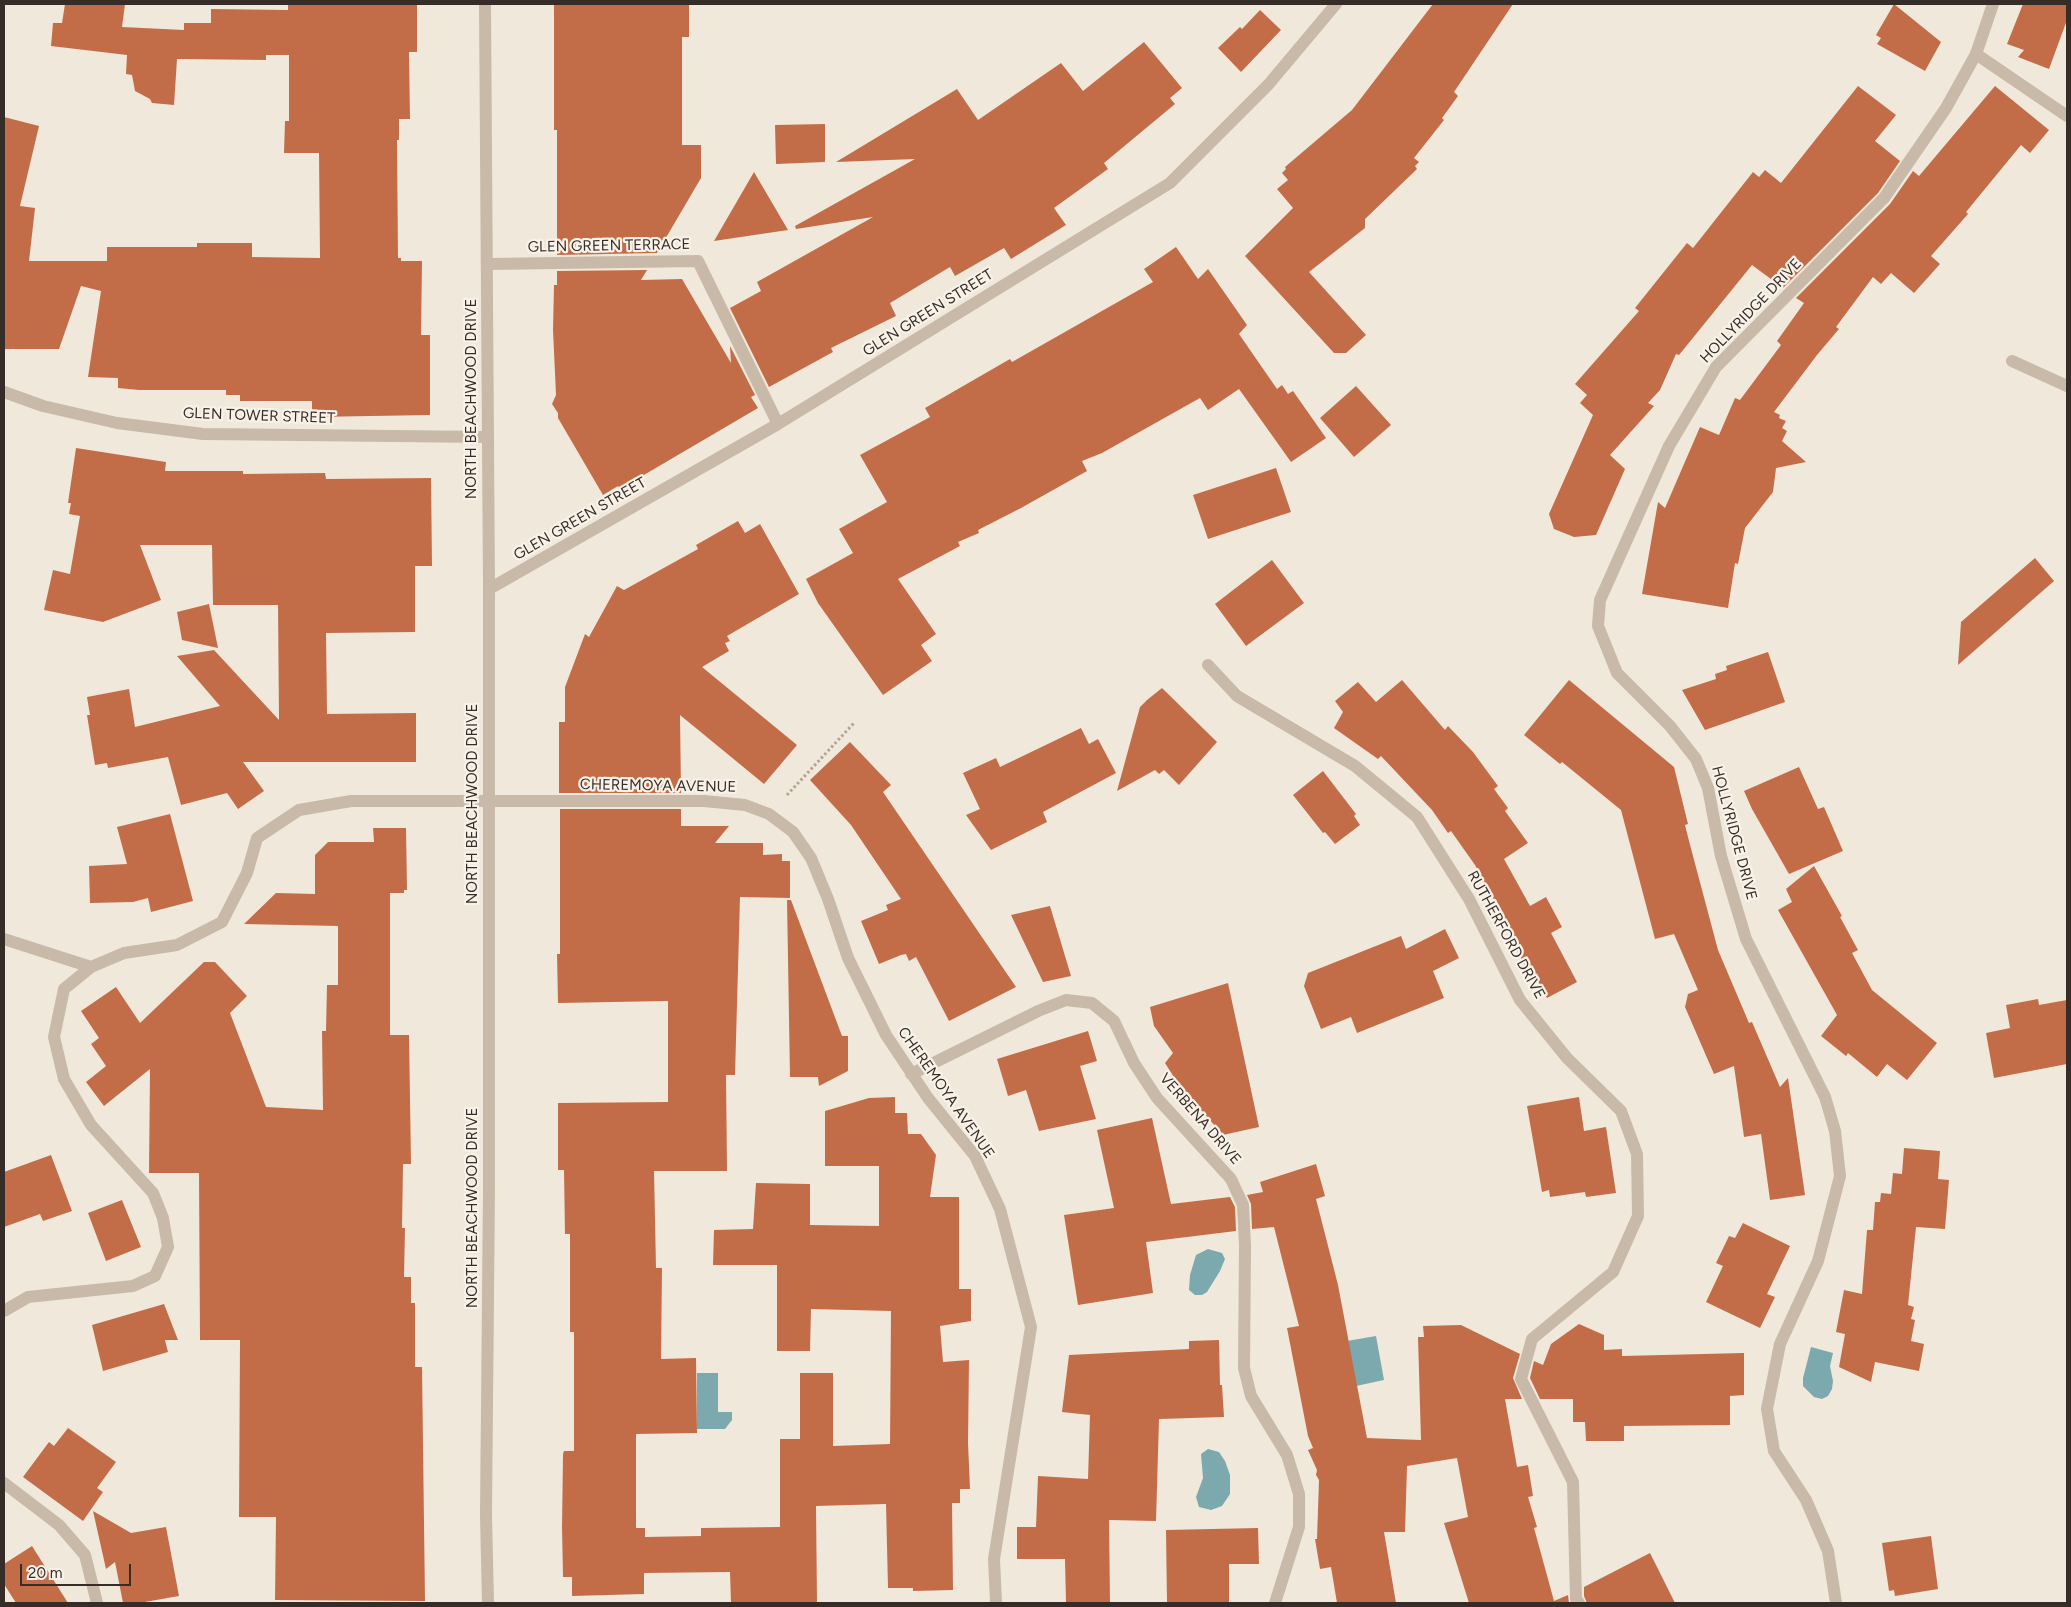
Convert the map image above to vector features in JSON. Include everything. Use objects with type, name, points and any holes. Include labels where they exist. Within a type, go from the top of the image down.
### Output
[{"type":"street","name":"NORTH BEACHWOOD DRIVE","points":[[485,4],[489,589],[489,1187],[486,1515],[488,1603]]},
{"type":"street","name":"GLEN GREEN STREET","points":[[489,589],[778,424],[1170,184],[1268,85],[1336,4]]},
{"type":"street","name":"HOLLYRIDGE DRIVE","points":[[1836,1603],[1828,1551],[1806,1500],[1774,1450],[1767,1409],[1780,1344],[1818,1261],[1840,1176],[1835,1131],[1825,1096],[1746,939],[1721,856],[1708,788],[1696,759],[1670,726],[1617,673],[1598,626],[1600,600],[1669,446],[1716,367],[1884,198],[1946,108],[1976,54],[1993,4]]},
{"type":"street","points":[[1976,54],[2067,116]]},
{"type":"street","name":"GLEN GREEN TERRACE","points":[[488,264],[698,261],[778,424]]},
{"type":"street","points":[[2012,361],[2067,386]]},
{"type":"street","name":"GLEN TOWER STREET","points":[[4,392],[43,406],[117,423],[203,434],[488,437]]},
{"type":"street","name":"RUTHERFORD DRIVE","points":[[1208,665],[1237,696],[1355,766],[1417,817],[1469,900],[1520,1000],[1567,1058],[1621,1111],[1637,1154],[1638,1216],[1613,1272],[1532,1339],[1521,1380],[1572,1482],[1576,1599],[1579,1603]]},
{"type":"street","name":"CHEREMOYA AVENUE","points":[[4,1311],[28,1297],[133,1286],[155,1276],[168,1247],[163,1218],[153,1193],[91,1125],[64,1079],[54,1037],[64,989],[91,967],[124,953],[177,945],[222,922],[247,873],[257,838],[299,810],[351,801],[704,801],[745,805],[769,814],[792,832],[811,858],[848,958],[886,1035],[928,1098],[975,1156],[1000,1209],[1031,1327],[994,1559],[996,1603]]},
{"type":"street","points":[[4,939],[91,967]]},
{"type":"street","name":"VERBENA DRIVE","points":[[911,1074],[1038,1011],[1066,1000],[1092,1003],[1114,1020],[1134,1063],[1157,1098],[1231,1179],[1243,1205],[1245,1245],[1244,1368],[1251,1396],[1287,1455],[1299,1494],[1299,1526],[1275,1603]]},
{"type":"street","points":[[4,1483],[59,1525],[84,1555],[97,1603]]},
{"type":"path","points":[[769,814],[854,723]]},
{"type":"water","points":[[1208,1249],[1222,1253],[1225,1259],[1207,1292],[1202,1295],[1195,1295],[1189,1290],[1190,1275],[1196,1255]]},
{"type":"water","points":[[1376,1336],[1384,1380],[1356,1386],[1347,1341]]},
{"type":"water","points":[[1811,1347],[1833,1353],[1830,1366],[1833,1381],[1832,1389],[1828,1396],[1822,1399],[1814,1397],[1803,1386],[1803,1378]]},
{"type":"water","points":[[697,1373],[718,1373],[718,1412],[732,1412],[732,1420],[725,1429],[697,1429]]},
{"type":"water","points":[[1208,1449],[1219,1452],[1225,1461],[1230,1475],[1230,1494],[1222,1506],[1211,1510],[1199,1507],[1196,1497],[1203,1478],[1201,1454]]},
{"type":"building","points":[[65,4],[125,4],[122,27],[184,30],[184,23],[211,23],[211,9],[288,10],[288,4],[417,4],[417,52],[409,52],[410,119],[399,119],[399,140],[397,140],[398,258],[401,258],[401,261],[422,261],[421,335],[430,335],[430,415],[312,417],[312,401],[240,401],[240,395],[226,395],[226,390],[139,390],[118,388],[118,378],[88,377],[101,291],[81,286],[59,349],[4,349],[4,117],[39,126],[20,206],[35,208],[29,261],[107,261],[107,247],[197,247],[197,243],[252,243],[252,257],[320,258],[319,153],[284,153],[285,121],[289,121],[289,55],[266,55],[266,60],[177,59],[174,105],[152,103],[150,99],[135,91],[132,75],[126,74],[127,55],[51,46],[53,23],[62,23]]},
{"type":"building","points":[[554,4],[689,4],[689,37],[682,37],[682,145],[701,145],[701,178],[657,253],[557,255],[557,130],[554,130]]},
{"type":"building","points":[[1433,4],[1513,4],[1454,92],[1458,96],[1442,118],[1444,120],[1414,158],[1419,162],[1415,166],[1417,169],[1365,219],[1365,228],[1309,272],[1366,335],[1346,353],[1334,353],[1245,256],[1293,208],[1277,189],[1288,180],[1282,173],[1286,169],[1285,167],[1352,110]]},
{"type":"building","points":[[1894,4],[1941,42],[1925,71],[1877,44],[1881,38],[1876,35]]},
{"type":"building","points":[[2023,4],[2067,4],[2067,20],[2049,69],[2018,57],[2024,50],[2007,44]]},
{"type":"building","points":[[1260,10],[1281,30],[1241,72],[1218,48],[1240,27],[1242,29]]},
{"type":"building","points":[[1144,42],[1182,88],[1170,98],[1175,104],[1104,163],[1108,169],[1054,208],[1066,225],[1011,259],[1004,248],[955,276],[950,267],[890,303],[896,316],[831,348],[833,352],[769,387],[730,308],[761,291],[757,282],[873,217],[796,229],[795,226],[915,159],[836,162],[957,89],[978,120],[1061,63],[1083,91]]},
{"type":"building","points":[[1858,86],[1896,115],[1875,141],[1900,161],[1878,193],[1783,288],[1752,265],[1679,355],[1676,354],[1660,390],[1648,403],[1654,406],[1610,455],[1625,469],[1596,535],[1574,537],[1554,529],[1549,514],[1593,415],[1580,403],[1587,395],[1575,384],[1639,311],[1635,308],[1687,243],[1693,248],[1753,172],[1759,177],[1765,170],[1781,183]]},
{"type":"building","points":[[1995,86],[2049,130],[2030,153],[2021,145],[1966,212],[1968,214],[1931,256],[1940,264],[1914,293],[1891,273],[1881,284],[1873,277],[1836,327],[1839,329],[1774,412],[1780,415],[1779,418],[1786,421],[1782,428],[1787,431],[1782,441],[1806,462],[1776,468],[1773,492],[1745,528],[1738,564],[1735,563],[1728,608],[1642,594],[1658,502],[1665,508],[1700,427],[1719,435],[1735,398],[1740,400],[1781,345],[1777,341],[1804,303],[1796,298],[1890,204],[1913,171],[1919,176]]},
{"type":"building","points":[[825,124],[825,162],[776,164],[775,125]]},
{"type":"building","points":[[754,172],[788,230],[714,241]]},
{"type":"building","points":[[1176,247],[1198,279],[1208,269],[1247,325],[1239,334],[1277,389],[1282,385],[1288,394],[1293,391],[1326,438],[1291,462],[1239,389],[1208,410],[1200,398],[1102,453],[1082,461],[1087,471],[978,530],[979,533],[958,542],[960,546],[898,579],[936,634],[921,645],[932,661],[883,695],[818,603],[806,579],[853,553],[839,529],[887,502],[860,455],[930,417],[925,408],[1010,359],[1012,362],[1153,282],[1144,269]]},
{"type":"building","points":[[647,270],[641,280],[682,279],[731,363],[730,346],[755,395],[751,397],[758,408],[620,489],[618,486],[603,495],[558,418],[558,413],[552,404],[556,395],[553,330],[554,285],[557,285],[557,271]]},
{"type":"building","points":[[1356,386],[1391,425],[1354,457],[1320,418]]},
{"type":"building","points":[[76,448],[166,462],[165,471],[243,471],[243,474],[325,473],[326,479],[431,478],[432,566],[415,566],[415,632],[326,633],[327,714],[416,713],[416,762],[243,762],[264,791],[238,809],[227,793],[181,805],[168,757],[108,768],[107,763],[95,765],[87,715],[90,715],[87,697],[129,689],[135,727],[220,706],[177,656],[214,650],[279,720],[278,605],[213,605],[212,545],[140,545],[161,600],[103,622],[44,610],[53,570],[70,574],[80,516],[69,514],[71,503],[68,503]]},
{"type":"building","points":[[1276,468],[1291,512],[1208,539],[1193,495]]},
{"type":"building","points":[[738,521],[745,533],[760,524],[799,594],[727,636],[730,641],[725,643],[729,651],[702,667],[797,745],[764,784],[680,715],[681,793],[559,793],[559,722],[565,722],[565,687],[585,634],[589,637],[617,586],[624,590],[698,549],[696,545]]},
{"type":"building","points":[[2035,558],[2054,581],[1958,665],[1961,622]]},
{"type":"building","points":[[1272,560],[1304,603],[1246,646],[1215,604]]},
{"type":"building","points":[[209,604],[218,648],[182,640],[177,612]]},
{"type":"building","points":[[1768,652],[1785,702],[1705,730],[1682,690],[1716,679],[1715,674],[1727,670],[1726,666]]},
{"type":"building","points":[[1402,680],[1445,730],[1448,726],[1473,752],[1498,786],[1494,789],[1508,808],[1505,811],[1528,843],[1504,859],[1530,906],[1546,897],[1562,927],[1551,933],[1577,982],[1547,998],[1537,979],[1533,980],[1515,947],[1519,945],[1475,865],[1451,831],[1448,833],[1432,810],[1381,756],[1378,759],[1334,728],[1343,712],[1335,701],[1358,682],[1376,702]]},
{"type":"building","points":[[1569,680],[1674,767],[1688,824],[1685,825],[1718,950],[1749,1023],[1752,1022],[1780,1087],[1788,1078],[1805,1195],[1770,1200],[1761,1134],[1744,1137],[1734,1066],[1714,1074],[1685,1007],[1688,994],[1698,990],[1674,934],[1655,939],[1621,810],[1562,762],[1560,764],[1524,735]]},
{"type":"building","points":[[1162,688],[1217,742],[1179,785],[1164,770],[1159,774],[1155,770],[1117,791],[1140,707]]},
{"type":"building","points":[[1081,728],[1089,744],[1098,739],[1116,773],[1043,812],[1047,822],[991,850],[966,815],[980,809],[963,773],[996,758],[1000,767]]},
{"type":"building","points":[[850,742],[891,785],[883,792],[1016,987],[949,1021],[916,957],[909,961],[906,954],[879,964],[861,921],[888,910],[886,905],[901,899],[851,825],[810,780]]},
{"type":"building","points":[[1799,767],[1818,809],[1824,807],[1843,851],[1789,874],[1752,809],[1744,791]]},
{"type":"building","points":[[1323,771],[1356,814],[1354,816],[1360,825],[1335,844],[1325,832],[1323,833],[1293,795]]},
{"type":"building","points":[[560,809],[681,809],[681,826],[729,826],[715,843],[763,843],[763,855],[782,854],[782,861],[790,861],[790,898],[740,897],[735,1075],[726,1075],[727,1171],[654,1171],[656,1268],[662,1268],[661,1359],[696,1358],[697,1433],[636,1434],[636,1528],[645,1528],[645,1537],[701,1536],[701,1528],[780,1527],[780,1439],[800,1439],[800,1373],[833,1373],[833,1446],[890,1444],[891,1311],[811,1309],[810,1351],[777,1351],[777,1265],[713,1265],[714,1230],[753,1229],[756,1183],[810,1184],[810,1225],[879,1226],[879,1166],[825,1166],[825,1111],[869,1098],[895,1097],[895,1113],[907,1113],[908,1134],[921,1134],[936,1155],[930,1197],[959,1197],[959,1289],[971,1289],[971,1321],[940,1326],[943,1362],[969,1360],[968,1443],[970,1489],[960,1489],[960,1503],[952,1503],[953,1590],[913,1591],[913,1588],[888,1588],[886,1504],[816,1506],[817,1603],[731,1603],[730,1572],[644,1573],[644,1594],[572,1596],[572,1577],[563,1577],[562,1527],[563,1454],[564,1451],[574,1451],[574,1332],[570,1332],[570,1234],[565,1234],[564,1170],[558,1170],[558,1103],[668,1102],[668,1001],[558,1003],[557,954],[560,954]]},
{"type":"building","points":[[170,814],[193,901],[151,912],[148,898],[133,902],[90,903],[89,866],[127,864],[117,827]]},
{"type":"building","points":[[373,828],[406,828],[407,890],[404,890],[404,893],[390,893],[390,1035],[409,1035],[411,1164],[403,1164],[402,1228],[405,1228],[404,1277],[411,1277],[411,1303],[415,1303],[415,1367],[422,1367],[425,1601],[275,1600],[276,1517],[239,1517],[240,1340],[200,1340],[199,1173],[149,1173],[150,1069],[104,1106],[86,1082],[106,1066],[91,1044],[99,1038],[81,1011],[116,987],[140,1023],[204,962],[215,962],[247,996],[230,1013],[266,1107],[323,1110],[322,1031],[326,1031],[327,985],[338,985],[338,926],[244,924],[276,893],[315,894],[315,855],[328,842],[374,842]]},
{"type":"building","points":[[1814,866],[1842,916],[1840,917],[1858,950],[1852,953],[1872,990],[1937,1043],[1907,1080],[1887,1064],[1877,1077],[1848,1053],[1846,1056],[1821,1036],[1837,1015],[1778,910],[1792,902],[1786,889]]},
{"type":"building","points":[[787,900],[791,900],[842,1036],[848,1036],[848,1071],[819,1086],[818,1077],[790,1077]]},
{"type":"building","points":[[1050,906],[1071,976],[1043,982],[1011,915]]},
{"type":"building","points":[[1445,929],[1459,958],[1433,971],[1444,998],[1357,1033],[1351,1017],[1321,1029],[1304,986],[1308,973],[1401,936],[1406,949]]},
{"type":"building","points":[[1228,983],[1259,1127],[1223,1135],[1179,1085],[1165,1063],[1173,1053],[1154,1026],[1150,1007]]},
{"type":"building","points":[[2038,999],[2039,1005],[2067,1000],[2067,1064],[1994,1078],[1986,1033],[2010,1028],[2006,1005]]},
{"type":"building","points":[[1088,1031],[1097,1061],[1080,1066],[1096,1119],[1039,1131],[1026,1090],[1008,1096],[997,1059]]},
{"type":"building","points":[[1579,1097],[1584,1131],[1606,1127],[1616,1193],[1586,1197],[1585,1192],[1550,1197],[1549,1190],[1542,1192],[1527,1106]]},
{"type":"building","points":[[1152,1118],[1171,1204],[1230,1197],[1235,1207],[1236,1231],[1146,1242],[1153,1293],[1078,1305],[1064,1215],[1114,1208],[1097,1130]]},
{"type":"building","points":[[1904,1148],[1940,1151],[1938,1179],[1949,1180],[1945,1229],[1916,1227],[1908,1305],[1914,1307],[1911,1319],[1915,1320],[1911,1341],[1924,1344],[1919,1371],[1875,1362],[1871,1382],[1839,1367],[1845,1334],[1836,1332],[1844,1290],[1862,1294],[1867,1230],[1873,1230],[1875,1202],[1880,1202],[1881,1193],[1891,1194],[1893,1173],[1902,1174]]},
{"type":"building","points":[[51,1155],[72,1211],[43,1221],[40,1214],[4,1227],[4,1172]]},
{"type":"building","points":[[1316,1164],[1325,1196],[1316,1199],[1338,1285],[1367,1438],[1421,1440],[1418,1337],[1424,1337],[1423,1326],[1461,1325],[1520,1354],[1513,1378],[1522,1399],[1505,1399],[1517,1467],[1528,1465],[1533,1496],[1528,1497],[1537,1527],[1534,1528],[1554,1601],[1568,1595],[1569,1603],[1469,1603],[1444,1523],[1468,1517],[1457,1458],[1407,1466],[1405,1532],[1384,1532],[1396,1603],[1337,1603],[1331,1567],[1320,1569],[1315,1539],[1317,1539],[1319,1480],[1316,1475],[1317,1470],[1308,1450],[1313,1448],[1308,1436],[1287,1328],[1299,1326],[1274,1227],[1252,1229],[1251,1204],[1247,1195],[1263,1192],[1260,1182]]},
{"type":"building","points":[[122,1200],[141,1247],[106,1261],[88,1213]]},
{"type":"building","points":[[1743,1223],[1790,1246],[1767,1294],[1775,1297],[1760,1328],[1706,1302],[1723,1266],[1716,1263],[1729,1236],[1735,1238]]},
{"type":"building","points":[[164,1304],[178,1340],[165,1340],[168,1352],[103,1371],[92,1325]]},
{"type":"building","points":[[1579,1324],[1604,1335],[1604,1350],[1622,1349],[1622,1356],[1744,1353],[1744,1395],[1730,1396],[1730,1425],[1624,1426],[1624,1441],[1586,1441],[1585,1422],[1573,1422],[1573,1399],[1540,1399],[1530,1378],[1534,1361],[1543,1365],[1551,1344]]},
{"type":"building","points":[[1219,1340],[1220,1385],[1222,1385],[1224,1417],[1159,1419],[1156,1521],[1109,1520],[1110,1603],[1066,1603],[1065,1559],[1017,1559],[1017,1527],[1036,1527],[1038,1476],[1088,1479],[1090,1415],[1062,1412],[1069,1355],[1189,1349],[1189,1341]]},
{"type":"building","points":[[68,1428],[116,1462],[97,1488],[103,1492],[83,1521],[23,1477],[49,1442],[54,1446]]},
{"type":"building","points":[[93,1511],[131,1533],[166,1527],[179,1596],[139,1603],[123,1603],[115,1562],[106,1569]]},
{"type":"building","points":[[1258,1528],[1259,1564],[1229,1564],[1229,1603],[1167,1603],[1166,1530]]},
{"type":"building","points":[[1931,1536],[1938,1589],[1895,1596],[1894,1590],[1889,1591],[1882,1543]]},
{"type":"building","points":[[32,1546],[68,1603],[16,1603],[4,1584],[4,1564]]},
{"type":"building","points":[[1650,1553],[1675,1603],[1587,1603],[1584,1596],[1584,1587]]}]
